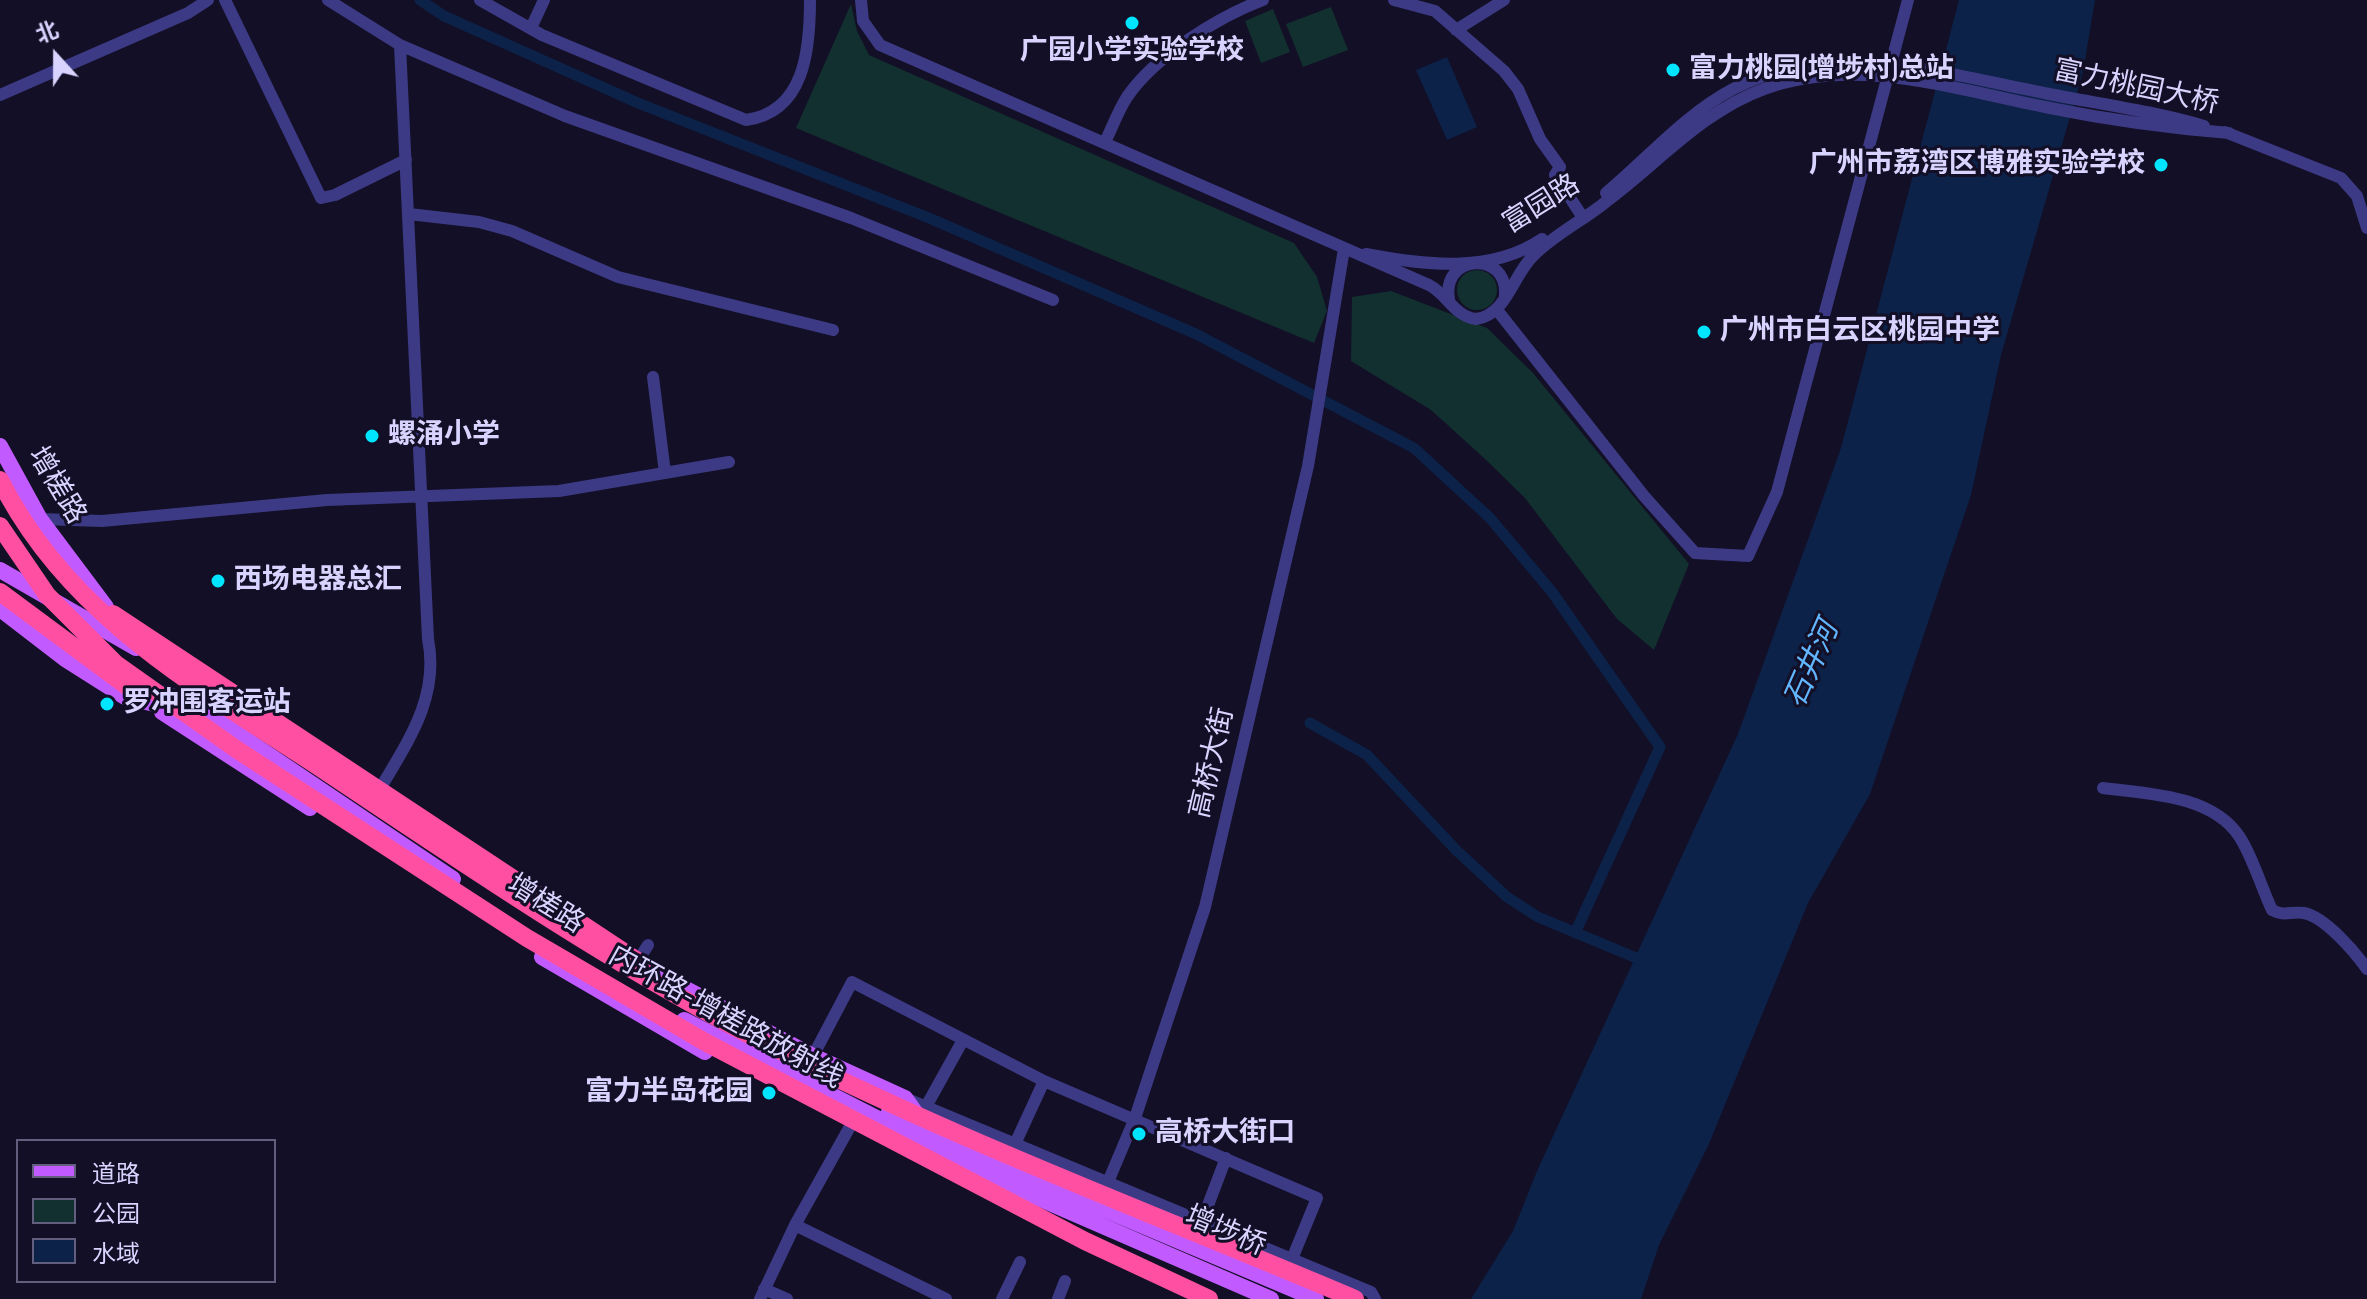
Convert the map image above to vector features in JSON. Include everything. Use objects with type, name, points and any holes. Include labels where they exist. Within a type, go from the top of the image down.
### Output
[{"type":"highway","name":"增槎路","points":[[8,480],[28,529],[60,572],[135,644],[526,904],[691,1004]]},
{"type":"highway","points":[[0,526],[39,585],[80,632],[129,674],[236,749]]},
{"type":"highway","points":[[0,552],[133,626],[271,715],[611,942],[691,1004]]},
{"type":"highway","points":[[0,592],[149,702],[236,749]]},
{"type":"highway","name":"内环路-增槎路放射线","points":[[236,749],[527,938],[633,1002],[1085,1241],[1209,1299]]},
{"type":"highway","name":"内环路-增槎路放射线","points":[[691,1004],[875,1096],[1355,1299]]},
{"type":"main road","name":"增槎路","points":[[0,446],[8,480],[117,620],[159,659],[191,681],[240,723],[403,822],[632,970],[825,1081],[924,1118],[1110,1220]]},
{"type":"main road","points":[[0,539],[18,516],[8,480]]},
{"type":"main road","points":[[0,570],[159,659]]},
{"type":"main road","name":"增槎路","points":[[2,608],[81,670],[125,697],[214,718],[441,871],[672,1014],[796,1079],[855,1118],[1033,1196],[1110,1220]]},
{"type":"main road","points":[[191,681],[253,714],[377,794],[403,822]]},
{"type":"main road","points":[[150,705],[468,910],[686,1042],[759,1079],[855,1118],[983,1196],[1033,1196]]},
{"type":"main road","points":[[441,871],[468,910]]},
{"type":"main road","points":[[632,970],[905,1098],[924,1118]]},
{"type":"main road","points":[[672,1014],[686,1042]]},
{"type":"main road","points":[[825,1081],[855,1076]]},
{"type":"main road","points":[[759,1079],[796,1079]]},
{"type":"main road","name":"增埗桥","points":[[1110,1220],[1271,1299]]},
{"type":"main road","name":"增埗桥","points":[[1110,1220],[1316,1299]]},
{"type":"street","points":[[0,95],[188,13],[208,0]]},
{"type":"street","points":[[225,0],[321,198],[335,195],[406,160]]},
{"type":"street","points":[[328,0],[400,45],[565,116],[851,218],[1053,300]]},
{"type":"street","points":[[480,0],[531,28],[746,120],[767,117],[798,85],[810,36],[810,0]]},
{"type":"street","points":[[531,28],[544,0]]},
{"type":"street","points":[[861,0],[863,21],[880,45],[1429,285],[1449,299],[1458,313],[1471,319],[1487,317],[1501,304],[1505,288],[1498,271],[1483,262],[1472,262],[1453,273],[1448,283],[1449,299]]},
{"type":"street","points":[[1105,142],[1128,96],[1168,57],[1229,13],[1263,0]]},
{"type":"street","points":[[1394,0],[1435,11],[1504,71],[1518,89],[1540,139],[1560,167],[1555,175],[1580,213]]},
{"type":"street","points":[[1456,30],[1504,0]]},
{"type":"street","points":[[1501,304],[1644,496],[1695,553],[1748,556],[1777,492],[1908,0]]},
{"type":"street","points":[[377,794],[423,714],[433,663],[428,639],[424,496],[400,45]]},
{"type":"street","name":"富力桃园大桥","points":[[1695,122],[1733,89],[1775,73],[1823,63],[1862,62],[1906,66],[2143,111],[2229,133],[2341,178],[2364,204],[2367,228]]},
{"type":"street","name":"富园路","points":[[1501,304],[1536,252],[1609,200],[1695,122]]},
{"type":"street","name":"富园路","points":[[1344,249],[1420,263],[1472,262],[1524,250],[1580,213],[1695,122]]},
{"type":"street","points":[[409,214],[479,222],[512,231],[618,277],[833,330]]},
{"type":"street","name":"高桥大街","points":[[1108,1182],[1135,1118],[1205,907],[1297,515],[1344,249]]},
{"type":"street","points":[[653,377],[665,473]]},
{"type":"street","points":[[40,519],[102,521],[327,500],[559,491],[729,462]]},
{"type":"street","points":[[126,642],[118,651],[123,665],[214,718]]},
{"type":"street","points":[[2103,788],[2175,798],[2218,815],[2240,837],[2272,910],[2284,916],[2305,913],[2355,952],[2367,969]]},
{"type":"street","points":[[632,970],[648,945]]},
{"type":"street","points":[[813,1056],[852,982],[1044,1081],[1317,1198],[1292,1259],[1300,1277],[1300,1299]]},
{"type":"street","points":[[963,1040],[924,1118],[1015,1144],[1371,1292],[1375,1299]]},
{"type":"street","points":[[1015,1144],[1044,1081]]},
{"type":"street","points":[[787,1299],[762,1294],[795,1225],[855,1118]]},
{"type":"street","points":[[1202,1221],[1226,1158]]},
{"type":"street","points":[[983,1196],[1193,1299]]},
{"type":"street","points":[[795,1225],[946,1299]]},
{"type":"street","points":[[1245,1299],[1267,1249]]},
{"type":"street","points":[[1002,1299],[1020,1262]]},
{"type":"street","points":[[1058,1299],[1065,1281]]},
{"type":"green space","points":[[851,4],[857,31],[869,55],[1294,243],[1317,277],[1327,311],[1314,343],[796,128]]},
{"type":"green space","points":[[1331,7],[1348,50],[1303,67],[1286,24]]},
{"type":"green space","points":[[1273,9],[1290,52],[1261,63],[1245,21]]},
{"type":"green space","points":[[1477,270],[1491,276],[1497,290],[1491,304],[1477,310],[1463,304],[1457,290],[1463,276]]},
{"type":"green space","points":[[1391,291],[1487,328],[1533,373],[1689,564],[1654,650],[1617,619],[1525,498],[1484,458],[1431,410],[1351,361],[1352,297]]},
{"type":"water","name":"石井河","points":[[1959,0],[2095,0],[2083,72],[2001,355],[1971,495],[1870,794],[1808,903],[1708,1146],[1659,1245],[1641,1299],[1471,1299],[1513,1231],[1537,1171],[1738,734],[1841,448]]},
{"type":"water","points":[[1447,57],[1477,127],[1447,140],[1416,70]]},
{"type":"waterway","points":[[420,0],[444,16],[638,103],[929,218],[1196,334],[1414,448],[1490,518],[1552,592],[1660,747],[1575,933]]},
{"type":"waterway","points":[[1310,723],[1367,755],[1456,850],[1507,897],[1538,917],[1646,962]]},
{"type":"place","name":"广园小学实验学校","points":[[1132,23]]},
{"type":"place","name":"富力桃园(增埗村)总站","points":[[1673,70]]},
{"type":"place","name":"广州市荔湾区博雅实验学校","points":[[2161,165]]},
{"type":"place","name":"广州市白云区桃园中学","points":[[1704,332]]},
{"type":"place","name":"螺涌小学","points":[[372,436]]},
{"type":"place","name":"西场电器总汇","points":[[218,581]]},
{"type":"place","name":"罗冲围客运站","points":[[107,704]]},
{"type":"place","name":"富力半岛花园","points":[[769,1093]]},
{"type":"place","name":"高桥大街口","points":[[1139,1134]]}]
